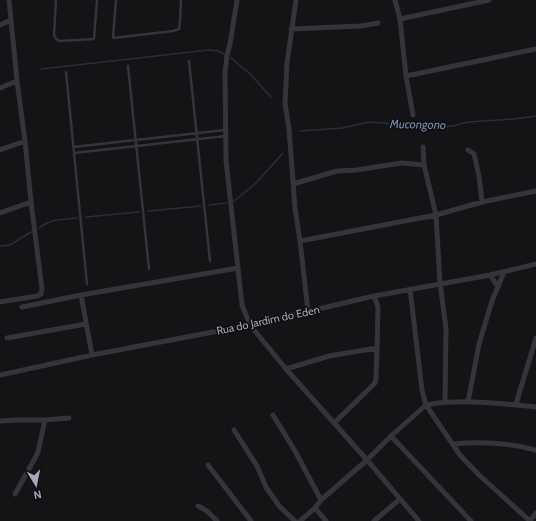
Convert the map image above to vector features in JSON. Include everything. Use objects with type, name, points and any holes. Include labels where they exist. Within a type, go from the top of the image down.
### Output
[{"type":"street","points":[[0,302],[37,296],[41,294],[42,288],[17,81],[9,0]]},
{"type":"street","points":[[238,0],[227,55],[226,161],[242,305],[250,325],[286,369],[419,521]]},
{"type":"street","points":[[296,0],[287,63],[285,103],[289,129],[295,208],[308,311]]},
{"type":"street","points":[[395,0],[400,19],[406,76],[413,116]]},
{"type":"street","points":[[400,19],[489,0]]},
{"type":"street","points":[[0,25],[11,20]]},
{"type":"street","points":[[291,29],[361,26],[378,23]]},
{"type":"street","points":[[406,76],[536,49]]},
{"type":"street","points":[[0,88],[17,81]]},
{"type":"street","points":[[0,150],[25,141]]},
{"type":"street","points":[[423,147],[424,165],[436,215],[440,284],[446,329],[445,402]]},
{"type":"street","points":[[468,150],[474,154],[479,176],[482,202]]},
{"type":"street","points":[[293,184],[337,172],[402,163],[424,165]]},
{"type":"street","points":[[300,241],[436,215],[482,202],[536,191]]},
{"type":"street","points":[[0,212],[31,202]]},
{"type":"street","name":"Rua do Jardim do Eden","points":[[0,374],[250,325],[374,296],[490,275],[536,264]]},
{"type":"street","points":[[22,307],[81,294],[238,268]]},
{"type":"street","points":[[468,402],[480,344],[492,301],[504,272]]},
{"type":"street","points":[[490,275],[498,287]]},
{"type":"street","points":[[410,289],[422,390],[426,405],[460,455],[479,475],[530,521],[536,514]]},
{"type":"street","points":[[81,294],[92,355]]},
{"type":"street","points":[[334,423],[375,383],[378,307],[374,296]]},
{"type":"street","points":[[7,338],[86,324]]},
{"type":"street","points":[[516,404],[536,338]]},
{"type":"street","points":[[286,369],[329,356],[377,348]]},
{"type":"street","points":[[300,521],[315,508],[321,500],[367,460],[426,405],[445,402],[468,402],[516,404],[536,407]]},
{"type":"street","points":[[273,415],[295,451],[321,500]]},
{"type":"street","points":[[0,421],[69,418]]},
{"type":"street","points":[[15,494],[38,452],[45,420]]},
{"type":"street","points":[[234,430],[257,466],[266,487],[280,506],[295,521]]},
{"type":"street","points":[[391,436],[470,521]]},
{"type":"street","points":[[453,444],[508,444],[536,450]]},
{"type":"street","points":[[208,465],[251,521]]},
{"type":"street","points":[[374,521],[400,499]]},
{"type":"street","points":[[198,506],[207,511],[217,521]]},
{"type":"street","points":[[315,508],[326,521]]},
{"type":"lane","points":[[56,0],[54,35],[59,41],[94,39],[97,0]]},
{"type":"lane","points":[[116,0],[113,38],[173,32],[179,29],[181,0]]},
{"type":"lane","points":[[189,61],[210,261]]},
{"type":"lane","points":[[128,66],[149,269]]},
{"type":"lane","points":[[66,72],[87,284]]},
{"type":"lane","points":[[73,147],[197,133],[226,133]]},
{"type":"lane","points":[[74,153],[197,139],[226,133]]},
{"type":"waterway","points":[[41,69],[209,50],[218,51],[224,54]]},
{"type":"waterway","points":[[231,58],[250,74],[271,97]]},
{"type":"waterway","name":"Mucongono","points":[[300,131],[342,128],[369,122],[398,126],[453,126],[468,122],[536,116]]},
{"type":"waterway","name":"Mucongono","points":[[234,201],[255,184],[283,153]]},
{"type":"waterway","name":"Mucongono","points":[[209,205],[226,203]]},
{"type":"waterway","name":"Mucongono","points":[[148,211],[201,206]]},
{"type":"waterway","name":"Mucongono","points":[[86,217],[139,212]]},
{"type":"waterway","name":"Mucongono","points":[[39,228],[48,222],[77,218]]},
{"type":"waterway","name":"Mucongono","points":[[0,246],[10,245],[31,232]]}]
